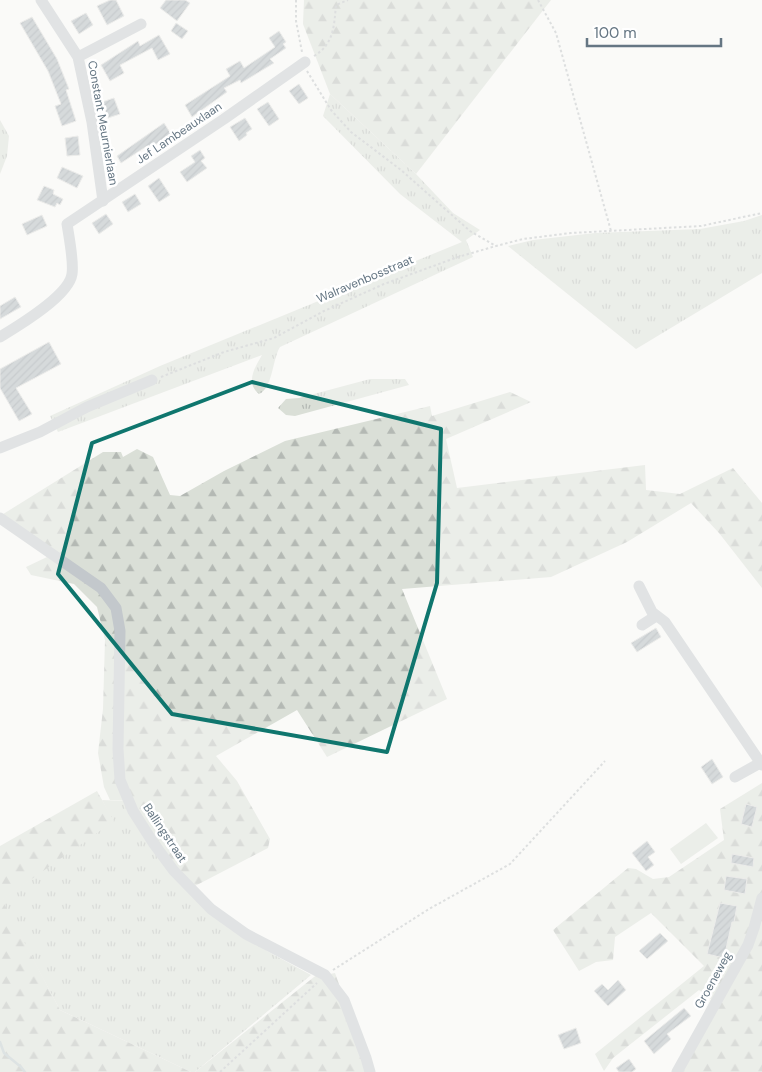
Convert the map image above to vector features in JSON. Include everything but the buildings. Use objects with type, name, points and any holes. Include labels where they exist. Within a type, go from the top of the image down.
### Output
[{"type":"street","name":"Constant Meurnierlaan","points":[[41,0],[78,57],[92,122],[102,201]]},
{"type":"street","points":[[78,57],[142,24]]},
{"type":"street","name":"Jef Lambeauxlaan","points":[[0,337],[33,317],[68,285],[72,274],[67,224],[224,119],[305,62]]},
{"type":"street","points":[[0,448],[40,432],[87,407],[152,380]]},
{"type":"street","name":"Ballingstraat","points":[[0,518],[101,588],[116,608],[120,631],[118,749],[120,780],[133,811],[154,844],[174,871],[211,909],[246,934],[326,975],[344,1000],[370,1072]]},
{"type":"street","points":[[639,586],[652,612],[665,622],[761,764],[735,777]]},
{"type":"street","points":[[642,626],[656,616]]},
{"type":"street","name":"Groeneweg","points":[[677,1072],[748,945],[762,898]]},
{"type":"path","points":[[296,0],[296,21],[299,41],[308,73],[331,110],[351,132],[401,170],[470,231],[496,246]]},
{"type":"path","points":[[305,62],[324,50],[333,32],[336,0]]},
{"type":"path","points":[[336,5],[348,0]]},
{"type":"path","points":[[538,0],[556,32],[611,231]]},
{"type":"path","name":"Walravenbosstraat","points":[[152,380],[224,352],[274,338],[324,311],[384,284],[458,257],[496,246],[548,235],[701,226],[762,212]]},
{"type":"path","points":[[220,1072],[326,975],[429,909],[510,864],[605,761]]},
{"type":"highlighted area","points":[[252,382],[441,429],[437,583],[387,752],[172,714],[58,574],[92,443]]},
{"type":"green space","points":[[304,0],[551,0],[416,174],[330,94],[303,24]]},
{"type":"green space","points":[[330,94],[416,174],[453,213],[480,230],[466,240],[473,257],[280,347],[270,380],[264,391],[259,394],[255,390],[252,380],[254,370],[262,355],[58,432],[50,416],[160,366],[462,242],[400,194],[323,116]]},
{"type":"green space","points":[[0,120],[9,136],[7,156],[0,174]]},
{"type":"green space","points":[[762,215],[762,273],[636,349],[508,246],[533,240],[595,233],[700,229],[744,221]]},
{"type":"green space","points":[[370,379],[405,379],[409,385],[295,416],[286,415],[278,408],[286,399],[299,398]]},
{"type":"green space","points":[[510,392],[531,402],[446,439],[457,488],[645,465],[646,490],[680,494],[733,468],[762,503],[762,588],[719,533],[691,503],[627,542],[551,577],[402,589],[447,699],[327,757],[297,710],[216,756],[237,781],[270,839],[268,848],[193,887],[162,847],[132,801],[110,800],[104,787],[98,753],[103,709],[105,640],[97,607],[74,584],[31,575],[26,567],[47,557],[0,516],[103,452],[121,452],[123,457],[137,449],[153,457],[170,495],[180,496],[224,471],[285,441],[430,406],[432,416]]},
{"type":"green space","points":[[762,783],[762,1072],[679,1072],[684,1054],[711,999],[699,990],[613,1058],[604,1071],[595,1054],[704,966],[651,913],[615,937],[613,960],[596,962],[579,971],[553,930],[628,868],[636,869],[653,879],[669,877],[724,840],[720,809]]},
{"type":"green space","points":[[97,791],[114,821],[2,900],[60,1010],[191,1072],[0,1072],[0,846]]},
{"type":"green space","points":[[102,800],[126,801],[184,886],[267,951],[311,975],[195,1072],[191,1072],[60,1010],[1,900],[113,821]]},
{"type":"green space","points":[[706,823],[718,838],[681,864],[670,849]]},
{"type":"green space","points":[[324,969],[330,974],[335,973],[362,1048],[368,1072],[195,1072]]},
{"type":"waterway","points":[[0,1042],[4,1053],[25,1072]]}]
